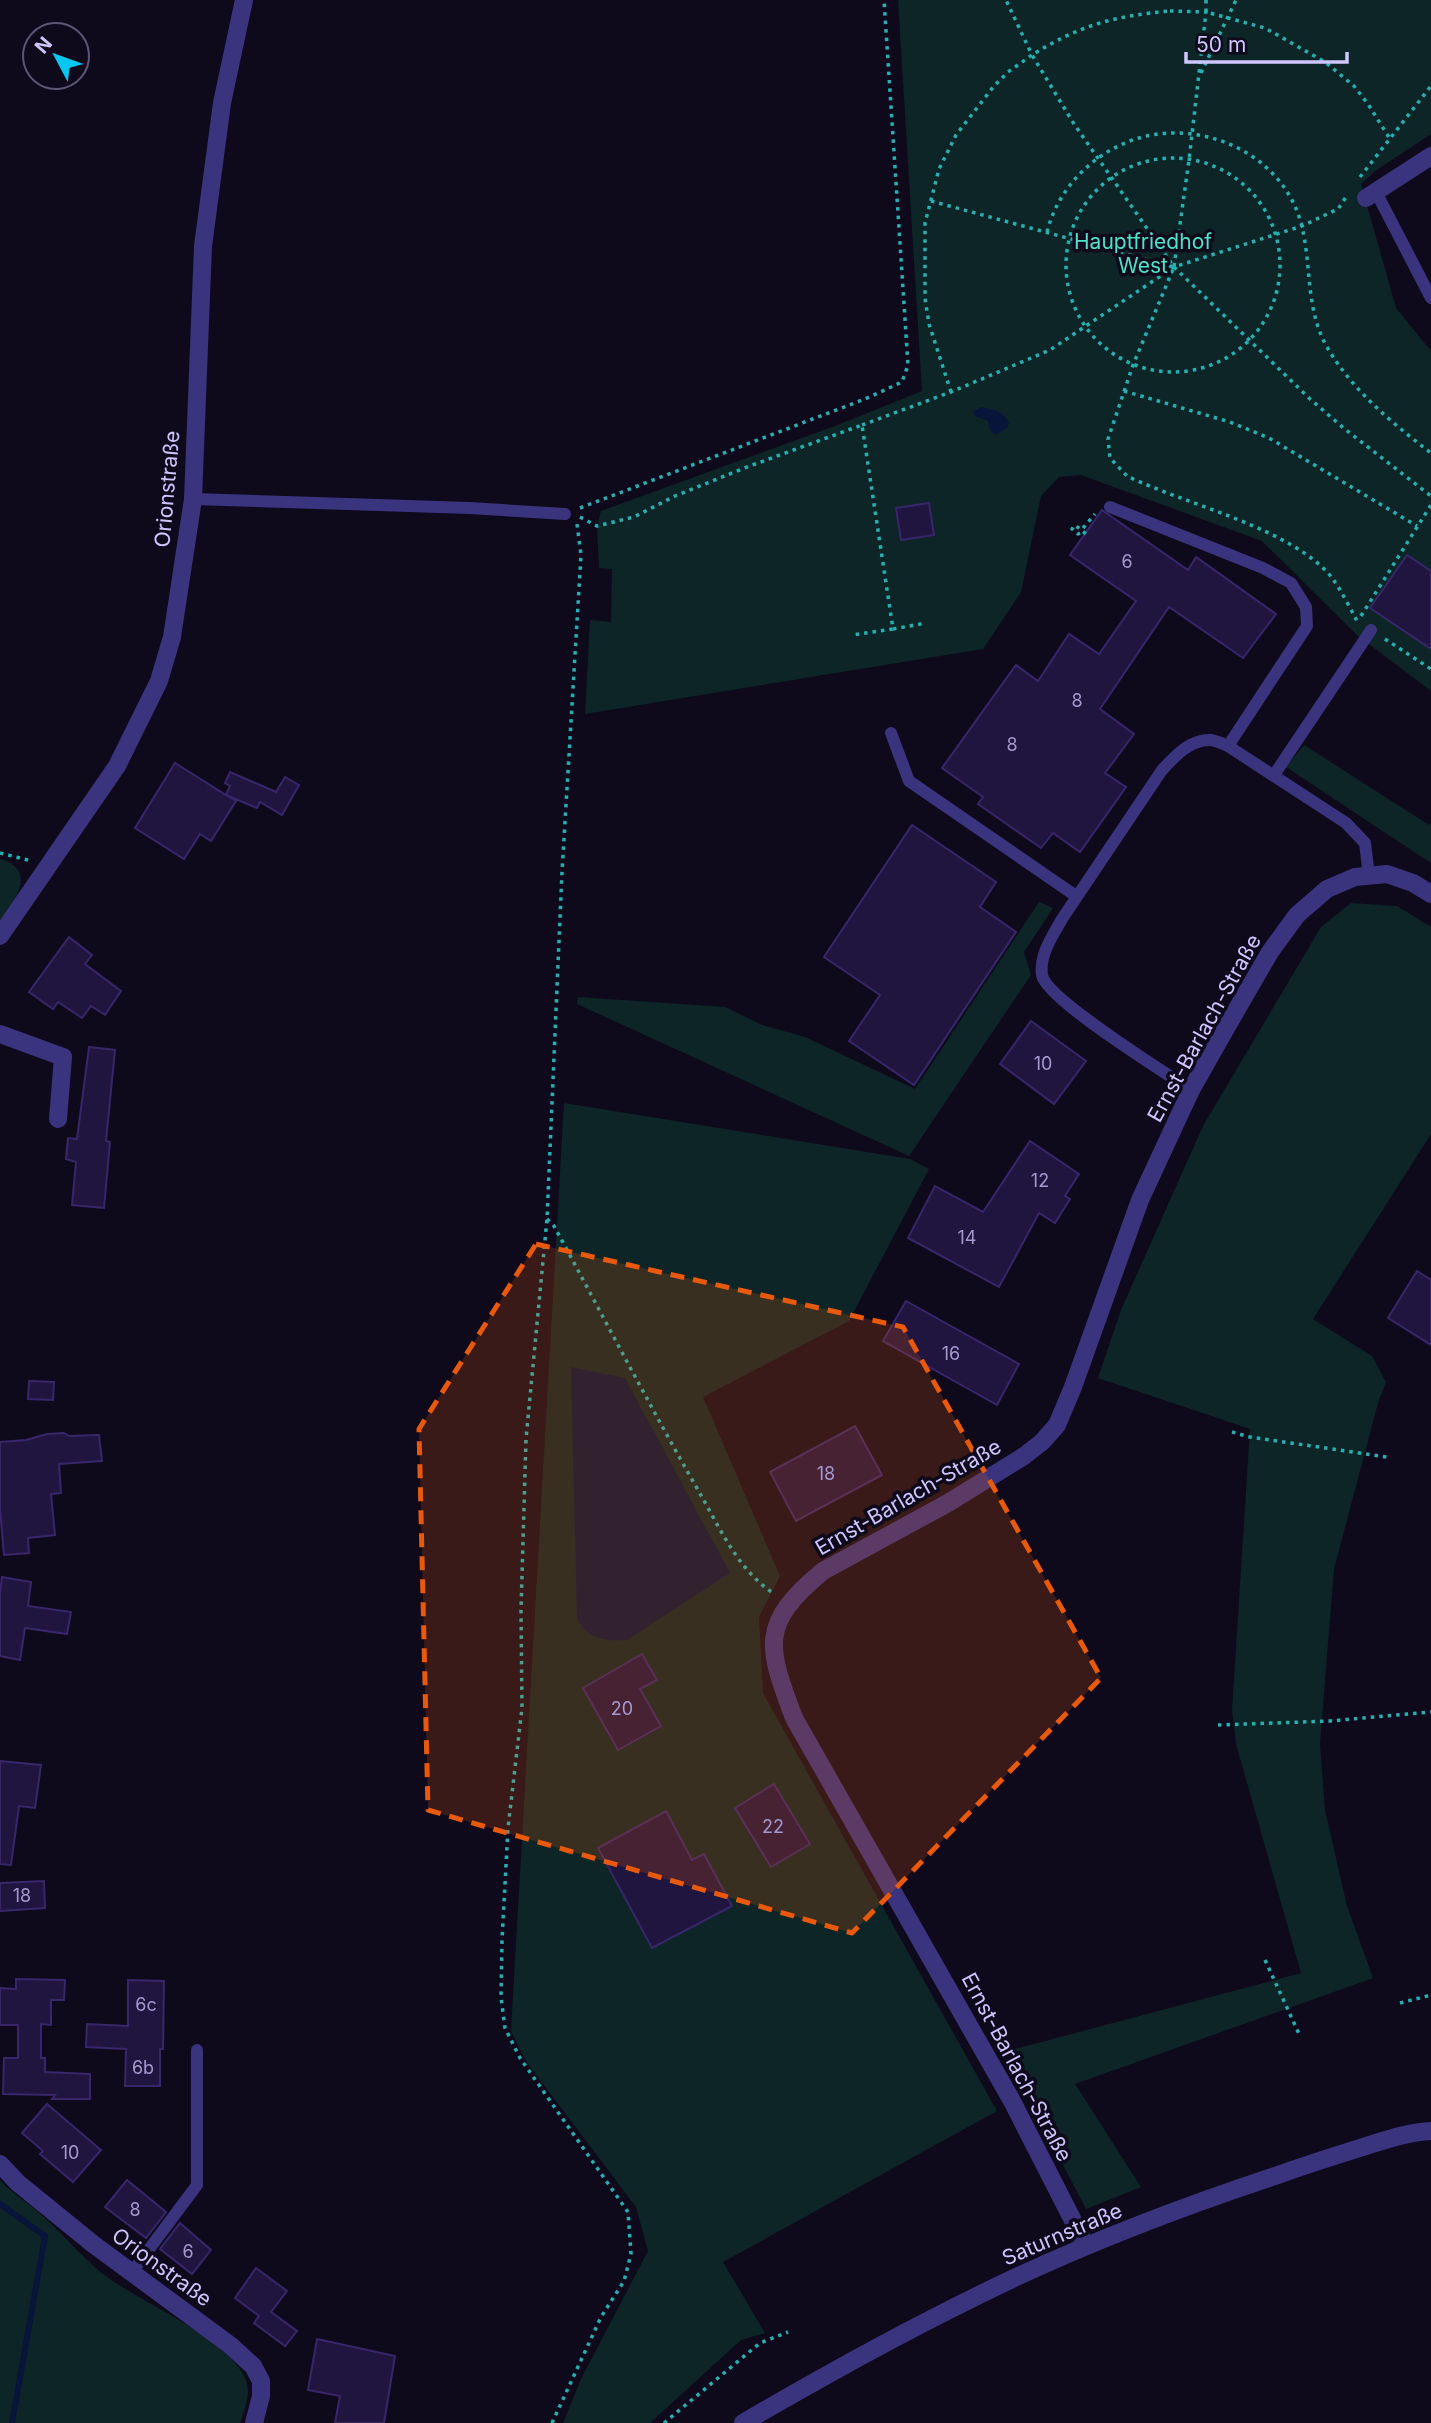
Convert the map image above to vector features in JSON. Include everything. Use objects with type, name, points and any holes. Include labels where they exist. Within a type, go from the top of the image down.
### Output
[{"type":"street","name":"Orionstraße","points":[[0,936],[117,766],[159,681],[172,637],[193,499],[202,246],[222,103],[244,0]]},
{"type":"street","points":[[1365,193],[1431,156]]},
{"type":"street","name":"Ernst-Barlach-Straße","points":[[1086,2246],[1012,2101],[794,1718],[778,1674],[774,1651],[775,1632],[788,1605],[823,1571],[948,1503],[1024,1456],[1042,1442],[1057,1425],[1140,1200],[1191,1090],[1270,952],[1297,915],[1326,889],[1355,877],[1387,874],[1413,883],[1431,894]]},
{"type":"street","points":[[0,1034],[63,1057],[58,1119]]},
{"type":"street","name":"Saturnstraße","points":[[743,2423],[908,2330],[1013,2278],[1086,2246],[1248,2185],[1427,2129]]},
{"type":"street","name":"Orionstraße","points":[[0,2164],[18,2183],[93,2244],[230,2345],[253,2366],[261,2381],[261,2396],[254,2423]]},
{"type":"lane","points":[[1365,193],[1431,298]]},
{"type":"lane","points":[[193,499],[570,514]]},
{"type":"lane","points":[[1110,507],[1263,568],[1291,583],[1306,607],[1307,626],[1228,746]]},
{"type":"lane","points":[[1274,775],[1371,630]]},
{"type":"lane","points":[[891,733],[909,781],[1076,896]]},
{"type":"lane","points":[[1191,1090],[1076,1011],[1045,982],[1041,974],[1049,942],[1076,896],[1175,755],[1191,745],[1212,740],[1228,746],[1346,823],[1364,843],[1369,876]]},
{"type":"lane","points":[[132,2272],[197,2185],[197,2050]]},
{"type":"path","points":[[570,514],[902,383],[908,365],[884,0]]},
{"type":"path","points":[[1006,0],[1032,55],[1098,159],[1174,267],[1340,425],[1431,496]]},
{"type":"path","points":[[1206,0],[1189,160],[1174,267],[1124,390],[1108,439],[1110,458],[1127,476],[1266,532],[1303,554],[1332,579],[1357,621],[1431,669]]},
{"type":"path","points":[[1198,78],[1236,0]]},
{"type":"path","points":[[951,392],[934,345],[925,298],[925,223],[939,169],[965,121],[1008,72],[1032,55],[1078,29],[1112,18],[1170,11],[1206,12],[1228,17],[1265,28],[1307,50],[1340,73],[1368,104],[1390,139]]},
{"type":"path","points":[[1359,179],[1431,86]]},
{"type":"path","points":[[1047,232],[1054,211],[1067,188],[1098,159],[1115,148],[1137,139],[1163,134],[1192,133],[1234,145],[1265,167],[1289,194],[1302,226],[1310,272],[1310,297],[1320,333],[1327,347],[1346,374],[1376,407],[1431,453]]},
{"type":"path","points":[[1189,160],[1218,167],[1247,187],[1263,207],[1276,235],[1279,271],[1275,296],[1266,318],[1249,340],[1223,360],[1202,369],[1156,371],[1133,365],[1101,345],[1084,326],[1071,299],[1067,253],[1070,238],[1084,206],[1111,178],[1145,163],[1189,160]]},
{"type":"path","points":[[570,514],[597,526],[634,517],[675,496],[951,392],[1050,350],[1174,267],[1302,226],[1365,193]]},
{"type":"path","points":[[931,201],[1174,267]]},
{"type":"path","points":[[1124,390],[1230,422],[1269,438],[1417,526]]},
{"type":"path","points":[[862,425],[893,629]]},
{"type":"path","points":[[1357,621],[1431,505]]},
{"type":"path","points":[[552,2423],[601,2317],[624,2281],[631,2254],[628,2212],[520,2058],[505,2028],[501,1997],[508,1828],[522,1709],[521,1610],[526,1438],[547,1219],[562,872],[581,555],[570,514]]},
{"type":"path","points":[[1080,533],[1072,529],[1075,525],[1086,534]]},
{"type":"path","points":[[853,635],[926,623]]},
{"type":"path","points":[[0,853],[25,859],[45,869]]},
{"type":"path","points":[[547,1219],[554,1226],[682,1463],[739,1560],[762,1586],[788,1605]]},
{"type":"path","points":[[1232,1432],[1387,1457]]},
{"type":"path","points":[[1218,1725],[1330,1721],[1431,1712]]},
{"type":"path","points":[[1265,1960],[1300,2036]]},
{"type":"path","points":[[1400,2003],[1431,1995]]},
{"type":"path","points":[[664,2423],[760,2343],[788,2332]]},
{"type":"highlighted area","points":[[536,1244],[903,1327],[1101,1678],[852,1933],[428,1810],[419,1429]]},
{"type":"green space","name":"Hauptfriedhof West","points":[[898,0],[1431,0],[1431,134],[1375,171],[1361,184],[1396,308],[1431,351],[1431,691],[1357,635],[1262,541],[1081,475],[1059,477],[1041,496],[1021,592],[983,649],[585,714],[590,620],[611,622],[612,569],[599,568],[597,526],[601,511],[835,426],[922,391]]},
{"type":"green space","points":[[1304,745],[1429,825],[1431,823],[1431,863],[1286,767]]},
{"type":"green space","points":[[0,859],[12,864],[21,878],[16,896],[0,922]]},
{"type":"green space","points":[[1039,902],[1053,908],[1024,952],[1031,975],[909,1156],[577,1004],[578,997],[725,1007],[762,1025],[805,1037],[915,1089]]},
{"type":"green space","points":[[1351,903],[1397,906],[1431,927],[1431,1134],[1313,1319],[1372,1356],[1386,1382],[1334,1569],[1320,1744],[1325,1810],[1347,1906],[1373,1978],[1075,2084],[1141,2187],[1086,2209],[1004,2052],[1301,1973],[1236,1744],[1232,1710],[1250,1429],[1098,1378],[1121,1310],[1203,1126],[1321,927]]},
{"type":"green space","points":[[564,1103],[910,1159],[929,1169],[849,1321],[703,1397],[780,1576],[759,1617],[763,1693],[997,2111],[723,2262],[765,2333],[741,2340],[650,2423],[563,2423],[581,2379],[648,2251],[636,2207],[525,2060],[511,2031]]},
{"type":"green space","points":[[0,2180],[45,2218],[103,2274],[197,2332],[231,2358],[242,2372],[247,2385],[247,2398],[240,2423],[0,2423]]},
{"type":"water","points":[[981,407],[1001,413],[1009,423],[1007,428],[995,435],[990,430],[988,421],[975,416],[973,412]]},
{"type":"water","points":[[571,1367],[625,1378],[730,1573],[627,1640],[597,1637],[585,1630],[577,1618]]},
{"type":"building","points":[[929,503],[934,535],[901,540],[896,508]]},
{"type":"building","points":[[1102,510],[1188,570],[1196,557],[1276,614],[1243,658],[1169,607],[1100,709],[1134,734],[1105,773],[1126,787],[1080,852],[1053,833],[1041,848],[978,804],[983,797],[942,768],[1016,665],[1038,681],[1069,634],[1099,654],[1136,601],[1070,555]]},
{"type":"building","points":[[1407,555],[1431,571],[1431,649],[1370,608]]},
{"type":"building","points":[[175,763],[236,801],[211,841],[200,834],[184,859],[135,828]]},
{"type":"building","points":[[230,772],[276,792],[285,777],[299,785],[282,815],[260,802],[257,808],[226,795],[230,786],[225,783]]},
{"type":"building","points":[[912,825],[996,882],[980,907],[1016,932],[914,1085],[849,1041],[880,995],[824,957]]},
{"type":"building","points":[[69,937],[92,955],[85,964],[121,991],[105,1015],[91,1006],[82,1018],[58,1002],[53,1009],[29,992]]},
{"type":"building","points":[[1031,1021],[1086,1061],[1054,1104],[1000,1064]]},
{"type":"building","points":[[89,1047],[115,1050],[106,1141],[110,1142],[104,1208],[72,1205],[76,1162],[66,1159],[68,1138],[77,1139]]},
{"type":"building","points":[[1030,1141],[1079,1174],[1065,1196],[1070,1199],[1055,1223],[1039,1213],[999,1287],[908,1238],[935,1186],[983,1212]]},
{"type":"building","points":[[1417,1271],[1431,1280],[1431,1345],[1388,1318]]},
{"type":"building","points":[[906,1301],[1019,1364],[997,1405],[883,1341]]},
{"type":"building","points":[[29,1381],[54,1382],[53,1400],[28,1399]]},
{"type":"building","points":[[855,1426],[882,1475],[796,1521],[770,1472]]},
{"type":"building","points":[[64,1433],[69,1436],[99,1435],[102,1461],[59,1464],[61,1493],[51,1494],[55,1535],[28,1538],[29,1553],[4,1555],[0,1508],[0,1442]]},
{"type":"building","points":[[2,1577],[31,1582],[28,1606],[71,1612],[67,1634],[25,1628],[20,1660],[0,1656]]},
{"type":"building","points":[[642,1654],[657,1680],[640,1689],[661,1726],[618,1750],[583,1688]]},
{"type":"building","points":[[0,1761],[41,1765],[35,1808],[19,1806],[11,1865],[0,1864]]},
{"type":"building","points":[[774,1784],[810,1844],[771,1867],[735,1808]]},
{"type":"building","points":[[666,1811],[692,1860],[704,1854],[732,1906],[652,1948],[598,1848]]},
{"type":"building","points":[[44,1881],[45,1908],[0,1911],[0,1883]]},
{"type":"building","points":[[16,1979],[65,1980],[64,2000],[51,2000],[51,2025],[41,2024],[41,2058],[45,2058],[45,2072],[90,2074],[90,2099],[52,2099],[55,2095],[3,2094],[4,2058],[18,2058],[18,2025],[0,2025],[0,1988],[16,1989]]},
{"type":"building","points":[[128,1980],[164,1981],[160,2086],[125,2086],[126,2049],[86,2047],[87,2024],[128,2026]]},
{"type":"building","points":[[47,2104],[101,2150],[73,2182],[40,2154],[43,2151],[22,2133]]},
{"type":"building","points":[[127,2180],[166,2212],[146,2238],[105,2207]]},
{"type":"building","points":[[180,2223],[211,2250],[192,2274],[160,2249]]},
{"type":"building","points":[[256,2268],[287,2291],[271,2312],[297,2331],[285,2346],[254,2323],[259,2316],[235,2298]]},
{"type":"building","points":[[317,2339],[395,2356],[384,2423],[335,2423],[340,2396],[308,2390]]},
{"type":"waterway","points":[[0,2204],[45,2236],[12,2423]]}]
